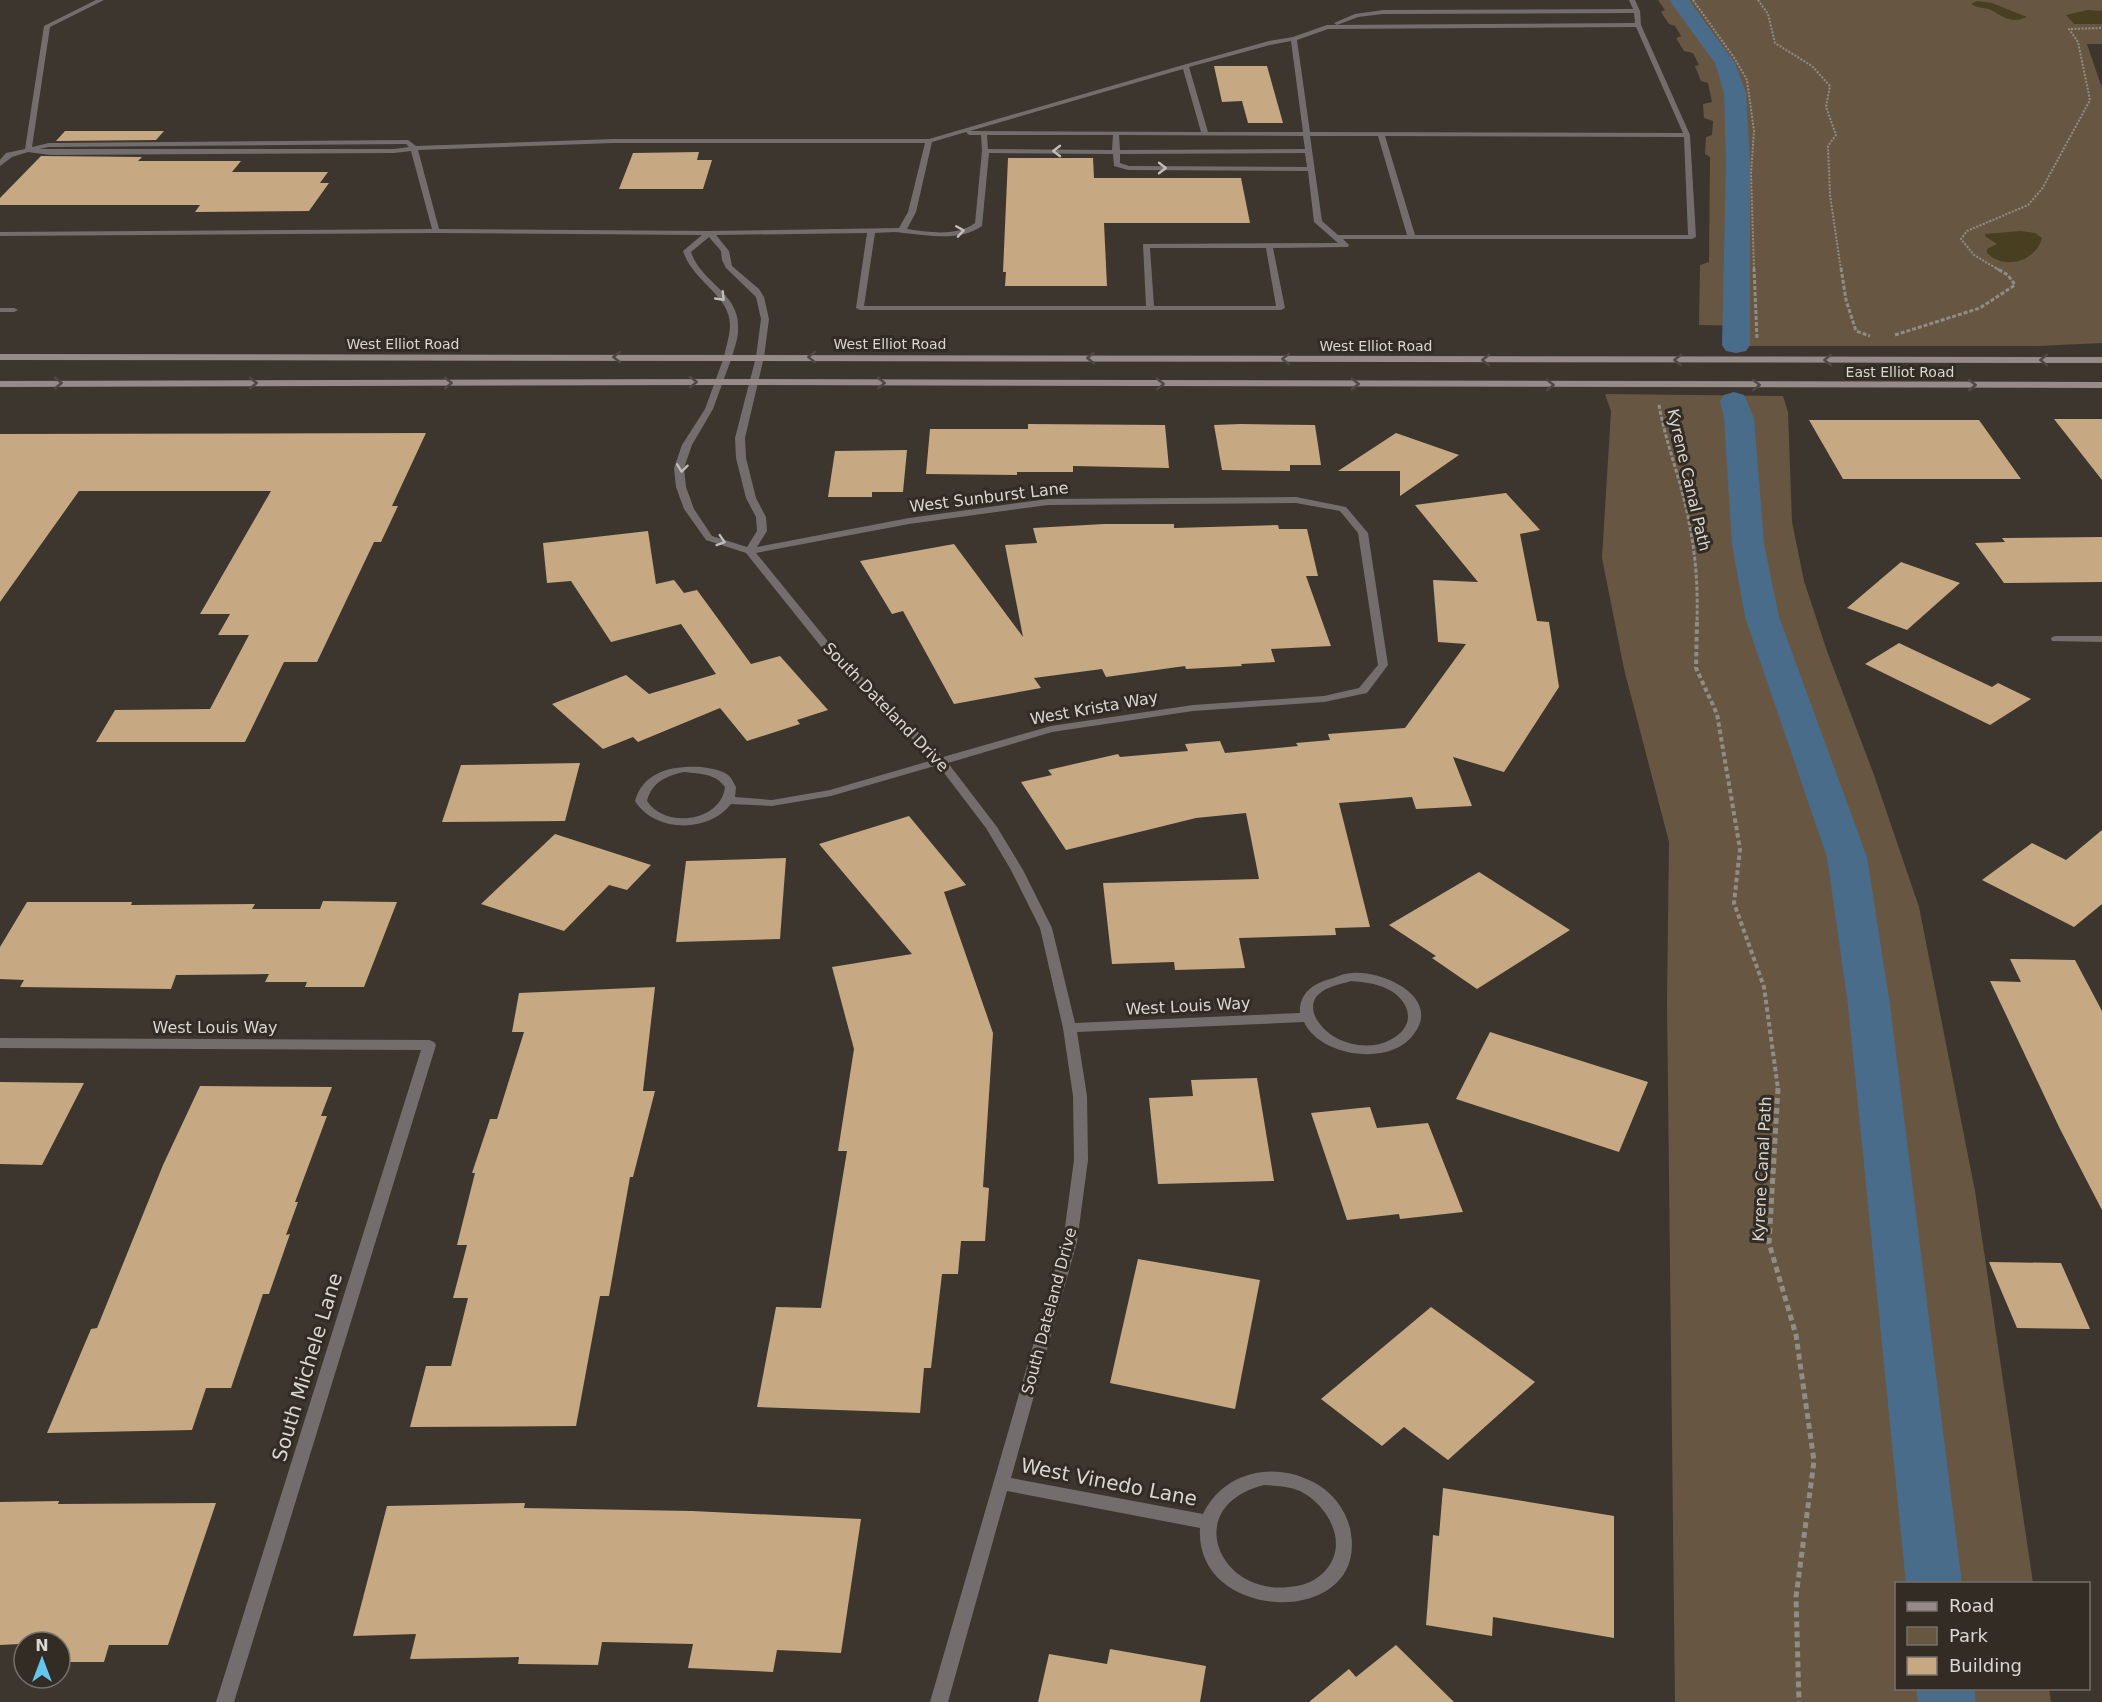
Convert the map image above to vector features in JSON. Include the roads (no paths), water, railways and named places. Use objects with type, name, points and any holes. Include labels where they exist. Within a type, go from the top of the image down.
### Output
[{"type":"main road","name":"West Elliot Road","points":[[0,357],[1779,360]]},
{"type":"main road","name":"East Elliot Road","points":[[1779,360],[2102,360]]},
{"type":"main road","name":"East Elliot Road","points":[[752,382],[2102,385]]},
{"type":"main road","points":[[0,384],[752,382]]},
{"type":"street","points":[[28,150],[47,26],[101,0]]},
{"type":"street","points":[[1335,237],[1692,237],[1687,135],[1638,25],[1637,11],[1632,0]]},
{"type":"street","points":[[414,148],[613,141],[929,141],[1185,66],[1269,43],[1294,39],[1357,15],[1383,12],[1637,11]]},
{"type":"street","points":[[1327,27],[1638,25]]},
{"type":"street","points":[[1150,308],[1146,246],[1345,245],[1318,222],[1294,39]]},
{"type":"street","points":[[1185,66],[1205,134]]},
{"type":"street","points":[[959,132],[1687,135]]},
{"type":"street","points":[[0,234],[436,231],[710,233],[902,230],[967,232],[979,224],[986,151],[984,133]]},
{"type":"street","points":[[1116,134],[1117,164],[1128,168],[1311,169]]},
{"type":"street","points":[[1381,135],[1412,237]]},
{"type":"street","points":[[902,230],[912,212],[929,141]]},
{"type":"street","points":[[0,164],[9,155],[49,145],[408,142],[414,148],[436,231]]},
{"type":"street","points":[[986,151],[1308,151]]},
{"type":"street","points":[[871,231],[860,308],[1281,308],[1269,246]]},
{"type":"street","points":[[710,233],[725,251],[724,259],[734,275],[759,295],[764,310],[765,330],[760,357],[740,438],[741,458],[751,498],[761,517],[762,531],[749,551],[709,538],[689,509],[681,487],[680,468],[687,445],[709,409],[728,357],[734,330],[733,315],[727,303],[693,271],[687,251],[710,233]]},
{"type":"street","points":[[0,310],[14,310]]},
{"type":"street","name":"West Sunburst Lane","points":[[749,551],[909,521],[1048,502],[1296,500],[1343,509],[1363,533],[1383,665],[1363,691]]},
{"type":"street","name":"South Dateland Drive","points":[[749,551],[831,652],[941,761],[991,827],[1017,870],[1046,928],[1070,1028],[1080,1096],[1081,1160],[1070,1242],[1002,1483],[967,1596],[939,1702]]},
{"type":"street","points":[[2056,639],[2102,639]]},
{"type":"street","name":"West Krista Way","points":[[730,800],[772,803],[831,793],[1051,729],[1193,708],[1324,699],[1363,691]]},
{"type":"street","points":[[684,769],[698,769],[723,776],[730,783],[732,791],[730,800],[714,814],[689,822],[663,819],[652,815],[641,801],[642,793],[647,785],[657,777],[684,769]]},
{"type":"street","points":[[1351,976],[1368,978],[1400,990],[1410,1001],[1415,1013],[1415,1024],[1400,1042],[1386,1048],[1353,1049],[1323,1038],[1312,1028],[1306,1017],[1305,1006],[1310,994],[1320,985],[1334,979],[1351,976]]},
{"type":"street","name":"West Louis Way","points":[[1070,1028],[1306,1017]]},
{"type":"street","name":"West Louis Way","points":[[0,1043],[429,1044]]},
{"type":"street","name":"South Michele Lane","points":[[225,1702],[429,1044]]},
{"type":"street","points":[[1264,1478],[1286,1480],[1306,1486],[1323,1498],[1336,1513],[1344,1530],[1344,1548],[1339,1566],[1326,1581],[1309,1591],[1288,1596],[1266,1595],[1245,1588],[1227,1575],[1214,1559],[1208,1541],[1208,1522],[1216,1506],[1228,1492],[1236,1487],[1264,1478]]},
{"type":"street","name":"West Vinedo Lane","points":[[1002,1483],[1208,1522]]},
{"type":"waterway","points":[[1679,0],[1725,63],[1735,93],[1738,162],[1736,345]]},
{"type":"waterway","points":[[1734,401],[1739,418],[1748,544],[1762,617],[1847,857],[1869,1005],[1934,1582]]},
{"type":"waterway","points":[[1945,1690],[1947,1702]]}]
